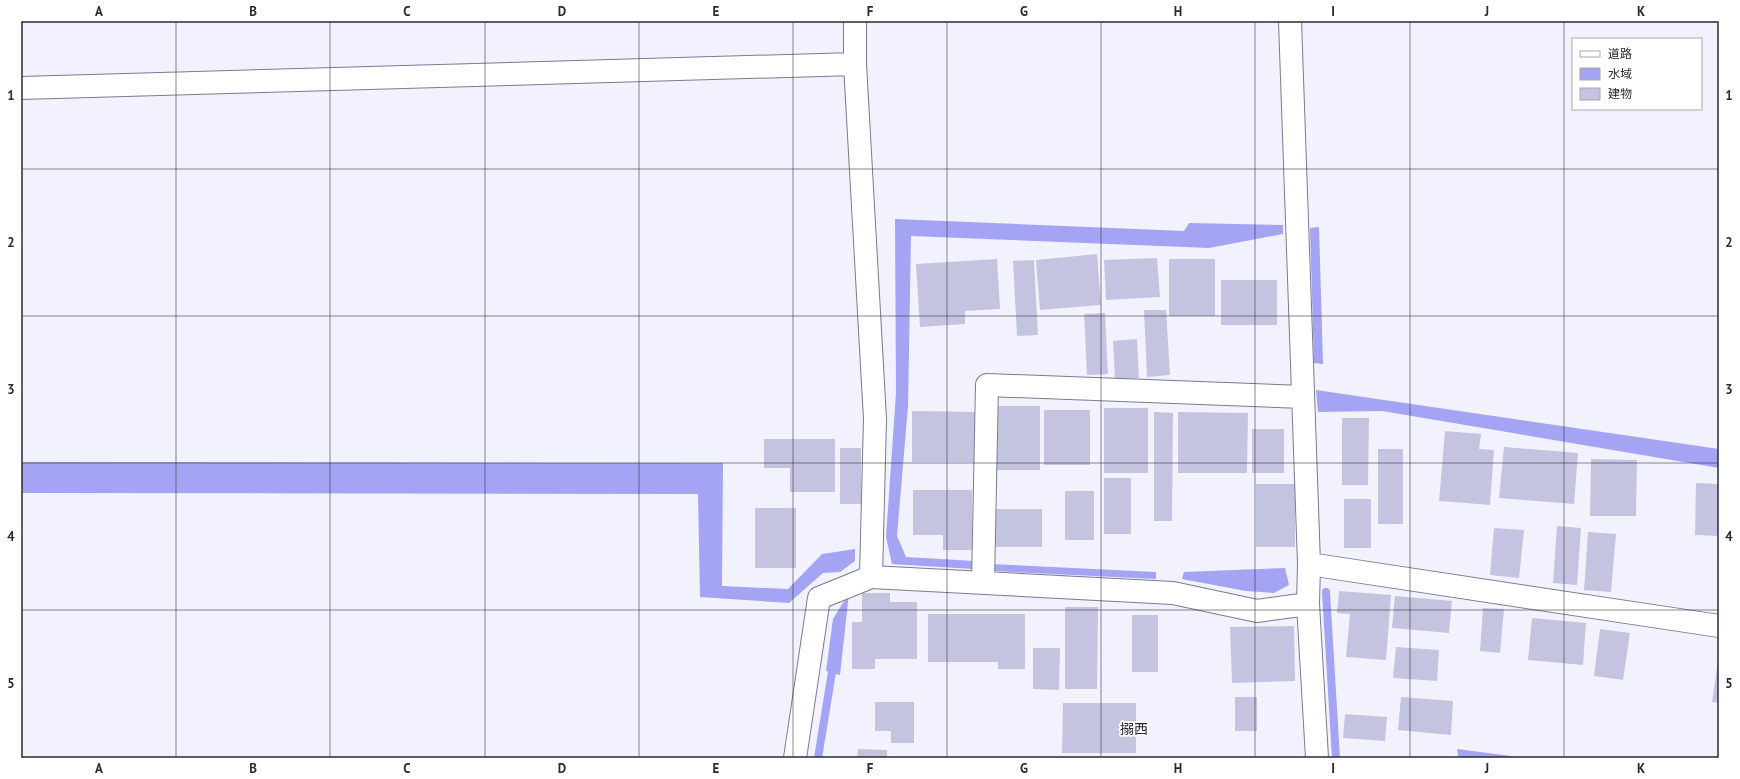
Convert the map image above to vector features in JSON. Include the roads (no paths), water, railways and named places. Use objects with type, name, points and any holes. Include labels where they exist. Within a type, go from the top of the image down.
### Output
[{"type":"street","points":[[855,21],[855,64],[876,419],[871,577]]},
{"type":"street","points":[[1290,21],[1309,564],[1308,604],[1317,758]]},
{"type":"street","points":[[21,88],[855,64]]},
{"type":"street","points":[[983,583],[987,385],[1303,398]]},
{"type":"street","points":[[1309,564],[1719,626]]},
{"type":"street","points":[[795,758],[819,598],[871,577],[1173,593],[1257,611],[1308,604]]},
{"type":"water","points":[[895,219],[1184,231],[1189,223],[1283,225],[1283,234],[1209,248],[911,236],[908,406],[897,536],[906,557],[974,561],[973,569],[892,564],[886,537],[896,393]]},
{"type":"water","points":[[1319,227],[1323,364],[1314,363],[1310,228]]},
{"type":"water","points":[[1316,390],[1719,449],[1719,468],[1382,411],[1318,412]]},
{"type":"water","points":[[21,462],[723,463],[722,586],[788,589],[822,554],[855,549],[855,561],[840,572],[823,573],[789,603],[700,597],[698,494],[21,493]]},
{"type":"water","points":[[990,564],[1156,572],[1156,579],[993,571]]},
{"type":"water","points":[[1285,568],[1289,585],[1274,593],[1246,591],[1182,579],[1184,572]]},
{"type":"water","points":[[849,593],[840,675],[826,671],[833,619]]},
{"type":"water","points":[[1457,749],[1526,758],[1465,758],[1458,756]]},
{"type":"waterway","points":[[1326,592],[1336,758]]},
{"type":"waterway","points":[[818,758],[832,672]]},
{"type":"district","name":"搦西","points":[[1134,729]]}]
